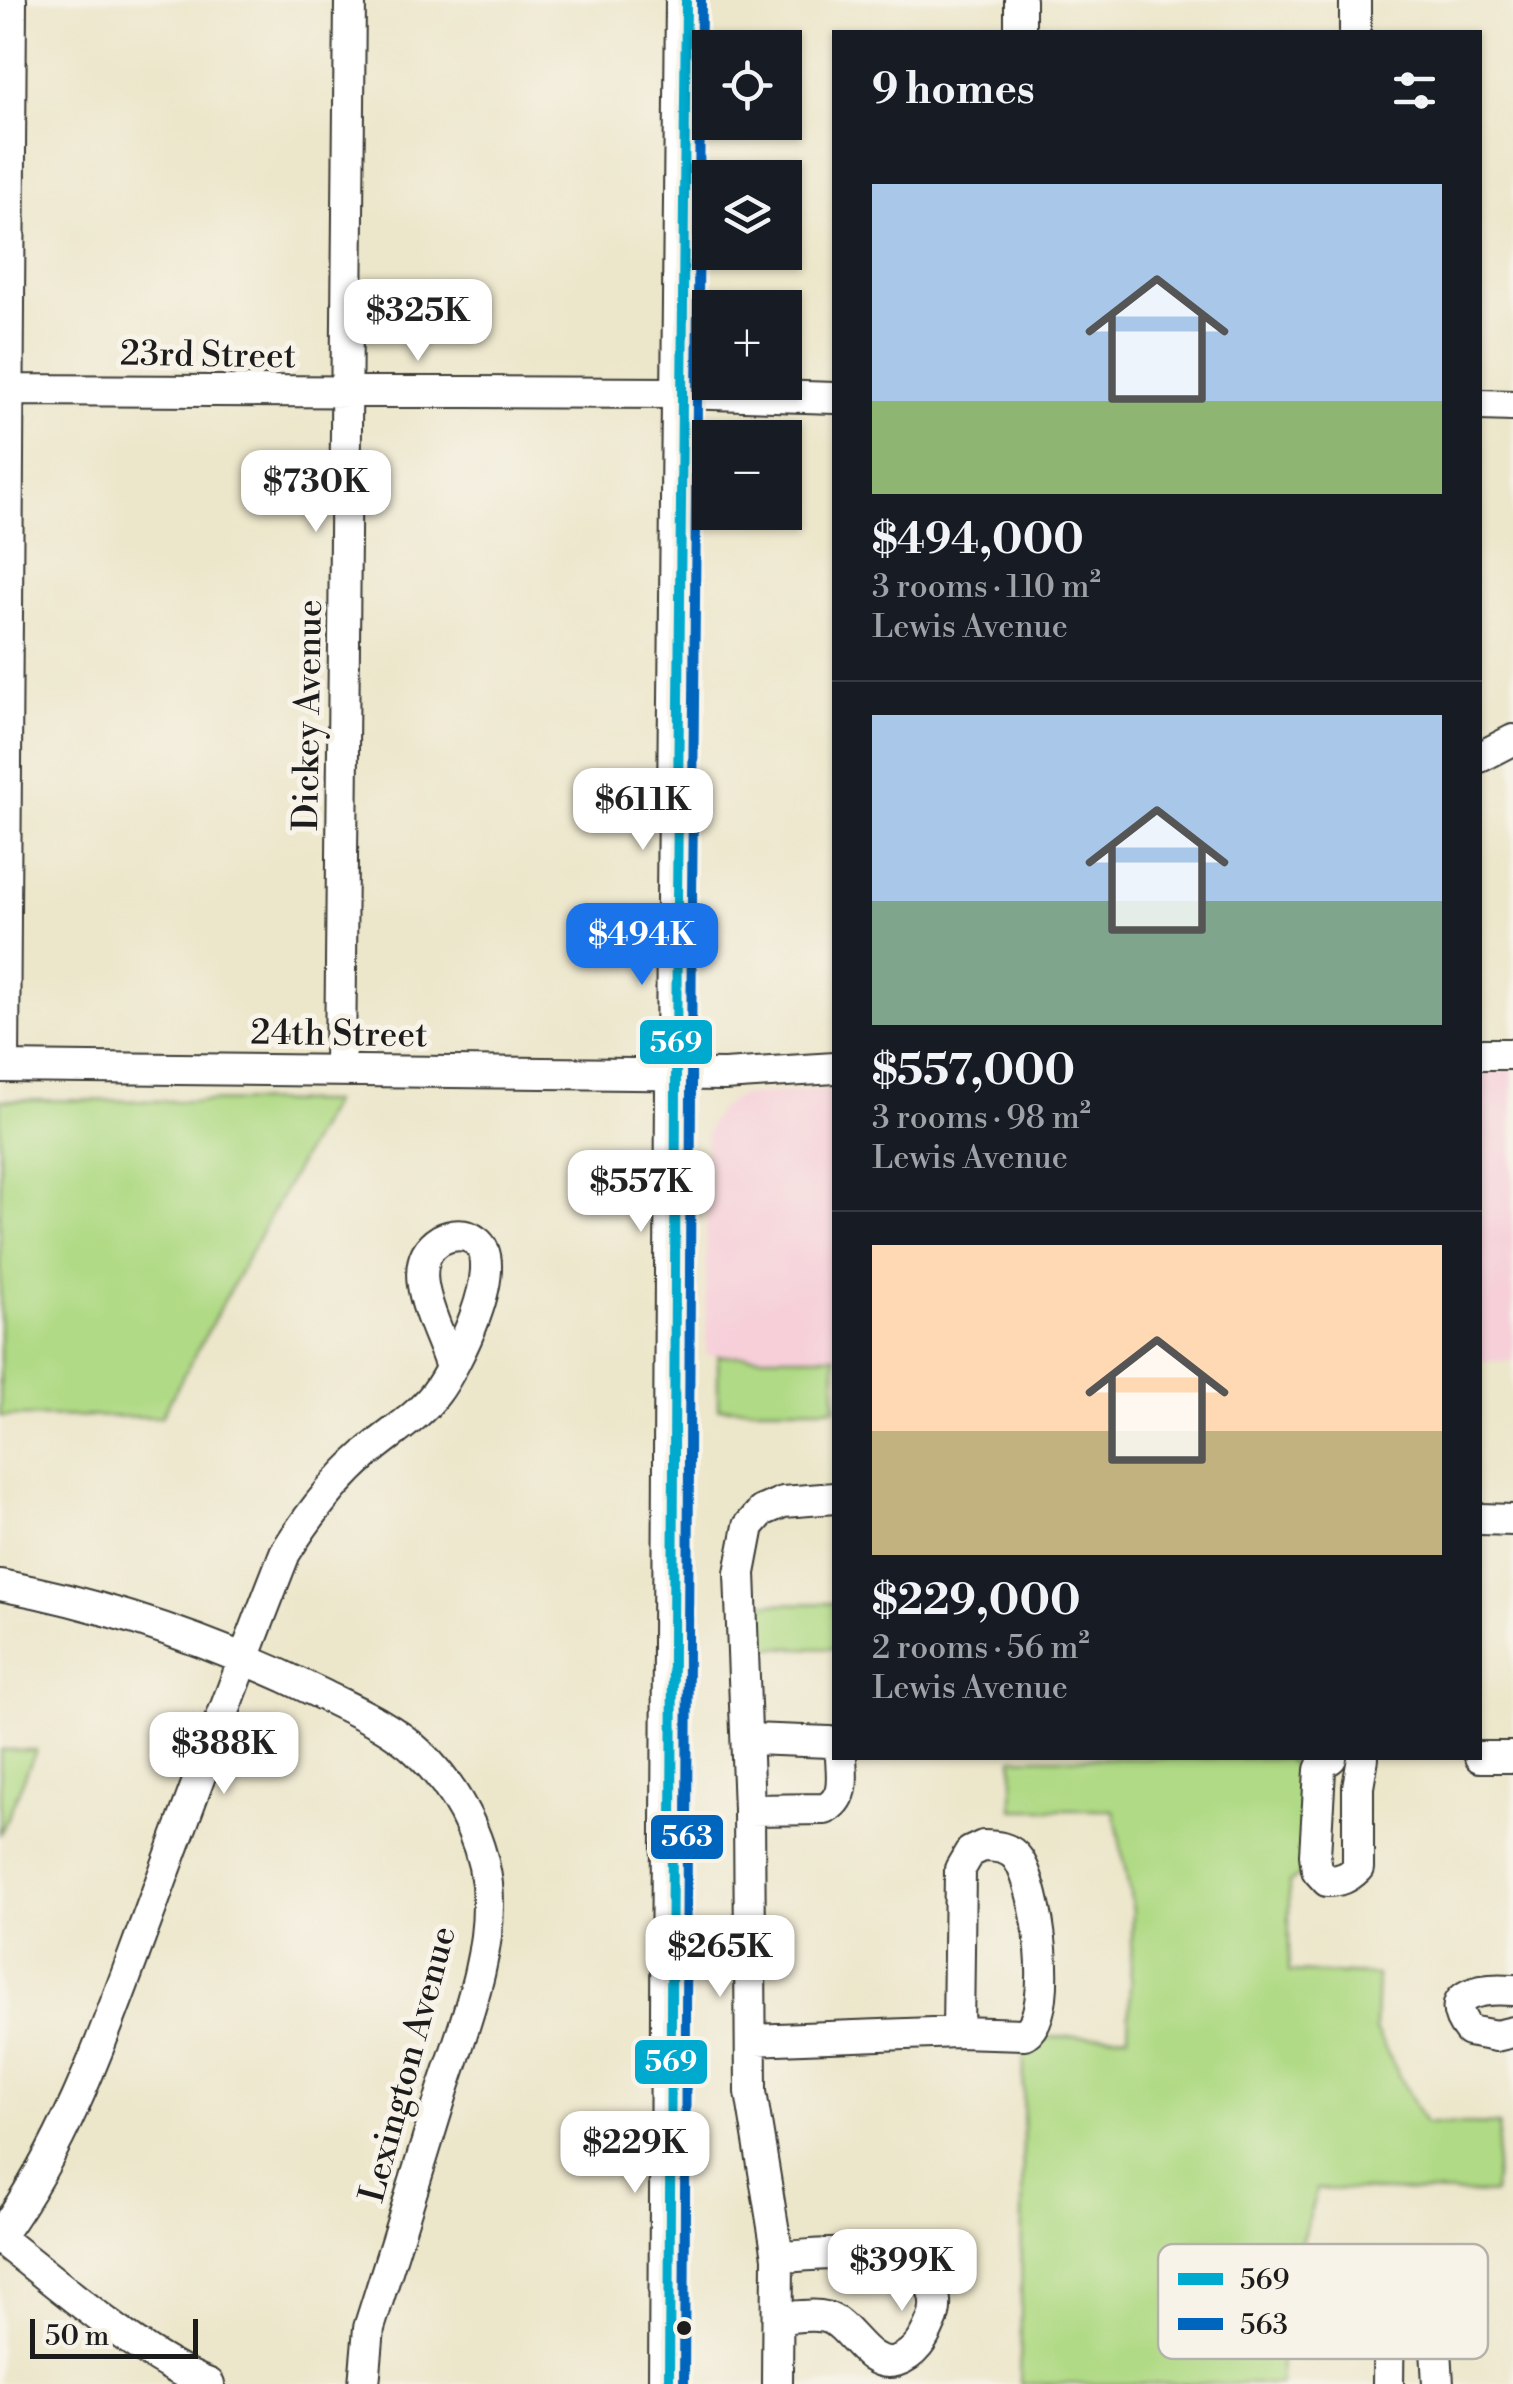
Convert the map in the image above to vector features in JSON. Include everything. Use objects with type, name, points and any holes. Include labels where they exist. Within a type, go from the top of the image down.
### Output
[{"type":"main road","points":[[669,2384],[686,0]]},
{"type":"street","points":[[2,1066],[5,390],[12,0]]},
{"type":"street","name":"Dickey Avenue","points":[[340,1071],[350,0]]},
{"type":"street","points":[[1020,0],[1020,30]]},
{"type":"street","points":[[1355,0],[1355,30]]},
{"type":"street","name":"23rd Street","points":[[5,390],[832,398]]},
{"type":"street","points":[[1482,405],[1513,406]]},
{"type":"street","points":[[1482,757],[1513,740]]},
{"type":"street","points":[[1482,1054],[1513,1054]]},
{"type":"street","name":"24th Street","points":[[2,1066],[678,1074],[774,1074],[832,1068]]},
{"type":"street","points":[[209,2384],[190,2377],[134,2341],[0,2237],[33,2190],[62,2135],[105,2032],[285,1553],[332,1487],[418,1413],[438,1391],[450,1365]]},
{"type":"street","points":[[776,2384],[778,2257],[751,2092],[750,1810],[740,1573],[750,1526],[762,1510],[783,1502],[832,1498]]},
{"type":"street","points":[[1482,1519],[1513,1520]]},
{"type":"street","name":"Lexington Avenue","points":[[0,1585],[58,1596],[244,1656],[378,1722],[418,1752],[453,1792],[476,1835],[487,1884],[485,1942],[472,1998],[369,2328],[364,2384]]},
{"type":"street","points":[[748,1739],[832,1744]]},
{"type":"street","points":[[1482,1756],[1513,1756]]},
{"type":"street","points":[[750,1810],[826,1809],[836,1804],[841,1795],[841,1760]]},
{"type":"street","points":[[1328,1760],[1320,1770],[1315,1855],[1317,1870],[1327,1881],[1350,1876],[1358,1868],[1358,1787],[1363,1760]]},
{"type":"street","points":[[750,2040],[958,2032],[1025,2034],[1033,2028],[1040,2004],[1043,1962],[1038,1922],[1020,1860],[997,1846],[982,1846],[970,1852],[960,1869],[958,2032]]},
{"type":"street","points":[[1513,1990],[1476,1989],[1468,1994],[1461,2008],[1469,2031],[1496,2036],[1513,2032]]},
{"type":"street","points":[[778,2257],[880,2255],[915,2266],[932,2286],[935,2302],[935,2314],[922,2344],[894,2362],[880,2360],[833,2319],[780,2318]]},
{"type":"street","points":[[1388,2359],[1388,2384]]},
{"type":"street","points":[[1437,2359],[1438,2384]]},
{"type":"shaded area","points":[[1482,1063],[1513,1063],[1513,1361],[1482,1361]]},
{"type":"shaded area","points":[[832,1088],[832,1356],[706,1355],[706,1134],[718,1110],[738,1096]]},
{"type":"green space","points":[[0,1100],[332,1102],[161,1417],[0,1416]]},
{"type":"green space","points":[[718,1356],[832,1356],[832,1408],[718,1408]]},
{"type":"green space","points":[[832,1603],[832,1649],[752,1647],[751,1604]]},
{"type":"green space","points":[[0,1750],[36,1750],[0,1835]]},
{"type":"green space","points":[[1013,1760],[1288,1760],[1309,1781],[1304,1872],[1289,1883],[1289,1972],[1377,1975],[1375,2030],[1425,2123],[1499,2125],[1494,2194],[1317,2189],[1301,2244],[1158,2244],[1158,2359],[1281,2359],[1281,2384],[1020,2384],[1024,2047],[1040,2038],[1128,2035],[1133,1911],[1114,1810],[1013,1810]]},
{"type":"transit line","name":"569","points":[[669,2384],[686,0]]},
{"type":"transit line","name":"563","points":[[684,2384],[701,0]]}]
